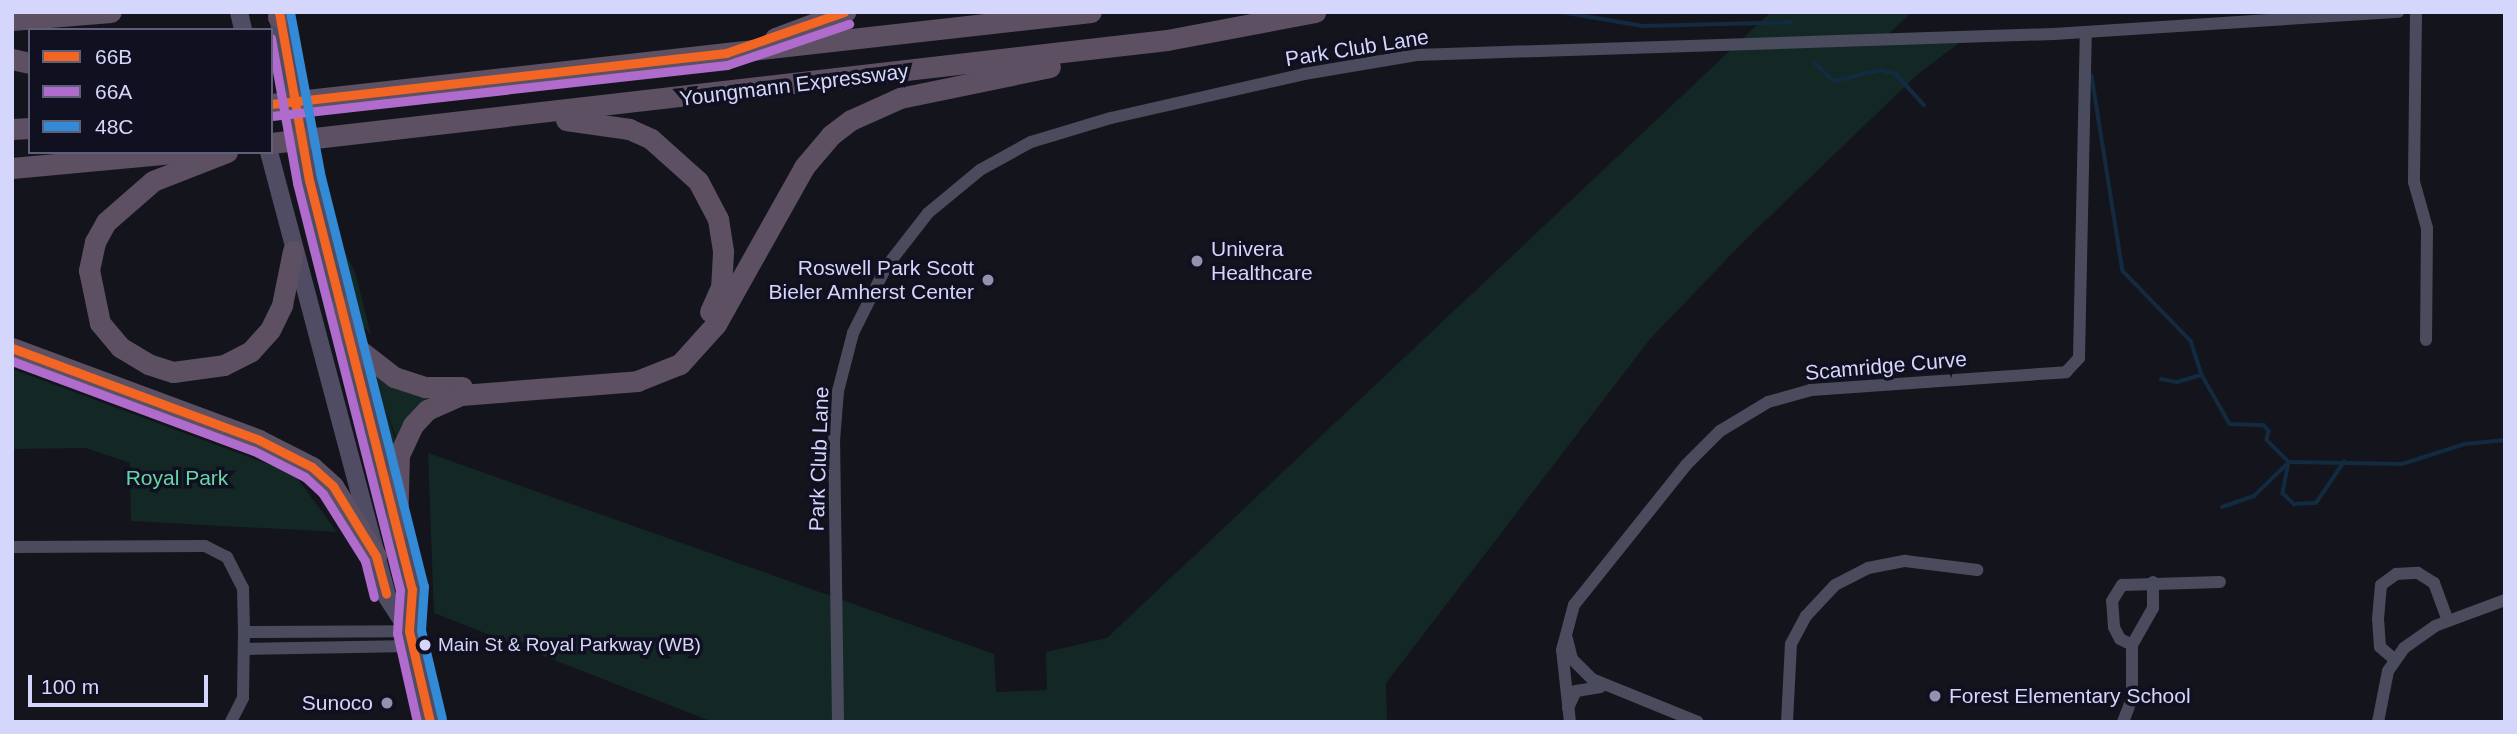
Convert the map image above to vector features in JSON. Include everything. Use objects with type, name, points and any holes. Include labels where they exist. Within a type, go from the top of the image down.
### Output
[{"type":"highway","points":[[12,20],[111,12]]},
{"type":"highway","points":[[726,53],[845,12]]},
{"type":"highway","name":"Youngmann Expressway","points":[[273,104],[1091,12]]},
{"type":"highway","name":"Youngmann Expressway","points":[[273,143],[1167,40],[1315,12]]},
{"type":"highway","points":[[397,530],[399,455],[408,433],[427,410],[461,395],[637,381],[680,364],[716,324],[804,167],[851,120],[936,88],[1167,40]]},
{"type":"highway","points":[[341,307],[358,349],[394,377],[425,387],[639,373],[661,364],[695,335],[714,303],[724,270],[718,219],[698,181],[678,159],[629,129],[522,116]]},
{"type":"highway","points":[[12,168],[164,154]]},
{"type":"highway","points":[[222,154],[153,181],[106,222],[95,242],[89,270],[100,323],[120,347],[148,364],[173,372],[224,366],[251,351],[270,330],[282,305],[293,251]]},
{"type":"highway","points":[[12,348],[259,440],[313,467],[333,486],[376,556]]},
{"type":"main road","points":[[278,14],[309,180],[412,589],[410,639]]},
{"type":"main road","points":[[269,154],[275,184],[387,597],[410,639],[430,722]]},
{"type":"street","name":"Park Club Lane","points":[[838,722],[834,441],[846,356],[865,303],[904,241],[945,197],[1007,154],[1044,137],[1111,118],[1304,74],[1416,55],[2086,32],[2398,12]]},
{"type":"street","points":[[2416,12],[2414,182],[2427,228],[2426,340]]},
{"type":"street","name":"Scamridge Curve","points":[[1569,715],[1562,650],[1567,621],[1574,605],[1699,449],[1756,409],[1787,395],[1841,385],[2066,372],[2079,358],[2086,32]]},
{"type":"street","points":[[12,547],[205,546],[217,550],[240,575],[244,632],[243,698],[230,722]]},
{"type":"street","points":[[1787,722],[1791,644],[1806,615],[1835,585],[1868,568],[1905,561],[1977,570]]},
{"type":"street","points":[[2394,659],[2380,647],[2378,619],[2382,585],[2396,574],[2418,573],[2434,583],[2448,621]]},
{"type":"street","points":[[2123,722],[2132,699],[2132,645],[2153,608],[2152,582]]},
{"type":"street","points":[[2132,645],[2120,639],[2112,601],[2122,585],[2220,582]]},
{"type":"street","points":[[2378,722],[2394,659],[2420,635],[2448,621],[2505,600]]},
{"type":"street","points":[[1567,621],[1573,659],[1605,687],[1698,722]]},
{"type":"street","points":[[244,632],[410,639]]},
{"type":"street","points":[[244,649],[410,639]]},
{"type":"street","points":[[1569,715],[1576,691],[1605,687]]},
{"type":"green space","points":[[1771,12],[1912,12],[1883,39],[1967,37],[1919,73],[1744,241],[1650,339],[1386,683],[1387,722],[713,722],[434,613],[428,453],[994,654],[996,692],[1047,690],[1046,652],[1107,638]]},
{"type":"green space","points":[[342,246],[355,272],[371,335],[360,322]]},
{"type":"green space","points":[[362,357],[370,360],[397,445],[391,448]]},
{"type":"green space","points":[[374,367],[436,390],[397,439],[385,408]]},
{"type":"green space","name":"Royal Park","points":[[12,369],[294,474],[337,532],[131,521],[130,463],[86,448],[12,449]]},
{"type":"waterway","points":[[1561,12],[1643,26],[1791,22]]},
{"type":"waterway","points":[[1814,62],[1834,81],[1881,70],[1896,74],[1924,105]]},
{"type":"waterway","points":[[2092,76],[2123,271],[2191,341],[2202,375],[2230,424],[2264,425],[2269,431],[2267,440],[2289,462],[2402,464],[2465,444],[2505,440]]},
{"type":"waterway","points":[[2161,379],[2177,382],[2202,375]]},
{"type":"waterway","points":[[2289,462],[2283,493],[2294,504],[2316,503],[2344,462]]},
{"type":"waterway","points":[[2222,507],[2254,496],[2288,463]]},
{"type":"transit line","name":"66B","points":[[279,12],[309,180],[412,589],[409,631],[430,722]]},
{"type":"transit line","name":"48C","points":[[290,12],[321,177],[424,586],[421,630],[442,719]]},
{"type":"transit line","name":"66B","points":[[273,104],[726,53],[844,12]]},
{"type":"transit line","name":"66A","points":[[273,116],[727,65],[849,24]]},
{"type":"transit line","name":"66A","points":[[273,49],[297,183],[400,590],[397,633],[417,722]]},
{"type":"transit line","name":"66B","points":[[12,348],[259,440],[312,467],[333,486],[376,556],[386,594]]},
{"type":"transit line","name":"66A","points":[[12,361],[254,451],[305,477],[323,494],[365,561],[374,597]]},
{"type":"place","name":"Univera Healthcare","points":[[1197,261]]},
{"type":"place","name":"Roswell Park Scott Bieler Amherst Center","points":[[988,280]]},
{"type":"place","name":"Main St & Royal Parkway (WB)","points":[[425,645]]},
{"type":"place","name":"Forest Elementary School","points":[[1935,696]]},
{"type":"place","name":"Sunoco","points":[[387,703]]}]
